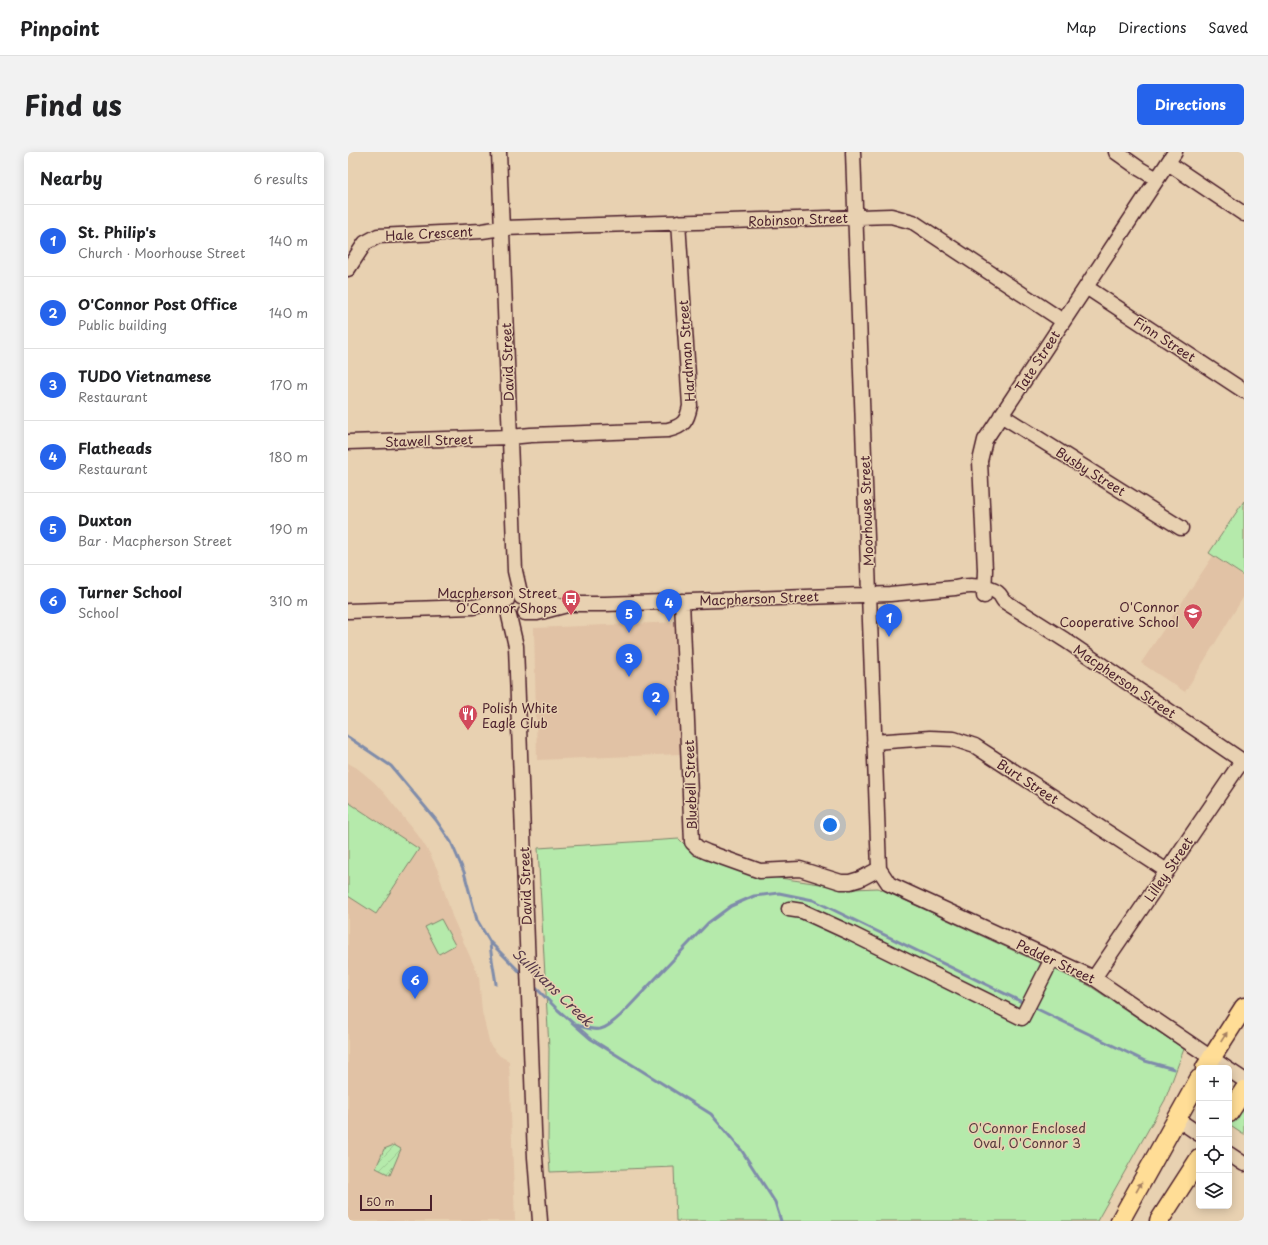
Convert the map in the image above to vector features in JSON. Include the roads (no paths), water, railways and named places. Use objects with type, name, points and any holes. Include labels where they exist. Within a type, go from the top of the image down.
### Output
[{"type":"main road","points":[[1208,1063],[1244,1007]]},
{"type":"main road","points":[[1120,1221],[1196,1084]]},
{"type":"main road","points":[[1232,1108],[1244,1090]]},
{"type":"main road","points":[[1159,1221],[1196,1164]]},
{"type":"street","name":"David Street","points":[[499,152],[515,598]]},
{"type":"street","name":"Moorhouse Street","points":[[853,152],[879,869]]},
{"type":"street","points":[[1116,152],[1140,170],[1157,179]]},
{"type":"street","points":[[1171,158],[1244,214]]},
{"type":"street","name":"Tate Street","points":[[984,592],[980,461],[985,440],[1171,158]]},
{"type":"street","name":"Robinson Street","points":[[502,228],[891,216],[913,222],[1063,321]]},
{"type":"street","name":"Hardman Street","points":[[510,437],[668,430],[678,427],[688,417],[690,406],[678,222]]},
{"type":"street","name":"Hale Crescent","points":[[348,269],[365,243],[378,236],[482,231],[502,228]]},
{"type":"street","name":"Finn Street","points":[[1086,287],[1244,391]]},
{"type":"street","name":"Busby Street","points":[[1001,415],[1181,528]]},
{"type":"street","name":"Stawell Street","points":[[348,442],[510,437]]},
{"type":"street","name":"Macpherson Street","points":[[515,598],[562,605],[869,594],[955,588],[962,592],[984,592],[995,601],[1004,601],[1065,640],[1243,761]]},
{"type":"street","points":[[348,611],[473,607],[515,598],[527,604],[516,615],[504,607],[515,598]]},
{"type":"street","name":"Bluebell Street","points":[[682,601],[692,842],[698,848],[707,852],[760,872],[800,869],[841,882],[850,882],[860,879],[879,869]]},
{"type":"street","name":"Macpherson Street","points":[[473,607],[516,615],[537,613],[562,605]]},
{"type":"street","name":"David Street","points":[[516,615],[521,627],[516,646],[535,1157],[540,1221]]},
{"type":"street","name":"Burt Street","points":[[874,742],[930,738],[954,739],[975,746],[1167,871]]},
{"type":"street","name":"Lilley Street","points":[[1094,978],[1243,761]]},
{"type":"street","name":"Pedder Street","points":[[879,869],[889,884],[1094,978],[1208,1063]]},
{"type":"street","points":[[789,909],[802,911],[852,931],[1022,1018],[1052,959]]},
{"type":"street","points":[[1232,1072],[1244,1080]]},
{"type":"street","points":[[1177,1119],[1196,1132]]},
{"type":"street","points":[[1232,1156],[1244,1164]]},
{"type":"waterway","name":"Sullivans Creek","points":[[348,737],[391,766],[436,820],[451,842],[464,872],[477,920],[490,942],[523,975]]},
{"type":"waterway","points":[[576,1025],[590,1029],[600,1029],[609,1025],[621,1015],[708,923],[731,906],[754,896],[779,893],[813,900],[1026,1004]]},
{"type":"waterway","points":[[490,943],[496,984]]},
{"type":"waterway","name":"Sullivans Creek","points":[[533,985],[558,1010],[591,1039],[711,1114],[742,1151],[775,1202],[781,1221]]},
{"type":"waterway","points":[[1033,1007],[1145,1061],[1174,1069]]},
{"type":"place","name":"Macpherson Street O'Connor Shops","points":[[571,616]]},
{"type":"place","name":"Flatheads","points":[[669,622]]},
{"type":"place","name":"O'Connor Cooperative School","points":[[1193,630]]},
{"type":"place","name":"Duxton","points":[[629,633]]},
{"type":"place","name":"St. Philip's","points":[[889,637]]},
{"type":"place","name":"TUDO Vietnamese","points":[[629,677]]},
{"type":"place","name":"O'Connor Post Office","points":[[656,716]]},
{"type":"place","name":"Polish White Eagle Club","points":[[468,731]]},
{"type":"place","name":"Turner School","points":[[415,999]]},
{"type":"park label","name":"O'Connor Enclosed Oval, O'Connor 3","points":[[1027,1134]]}]
